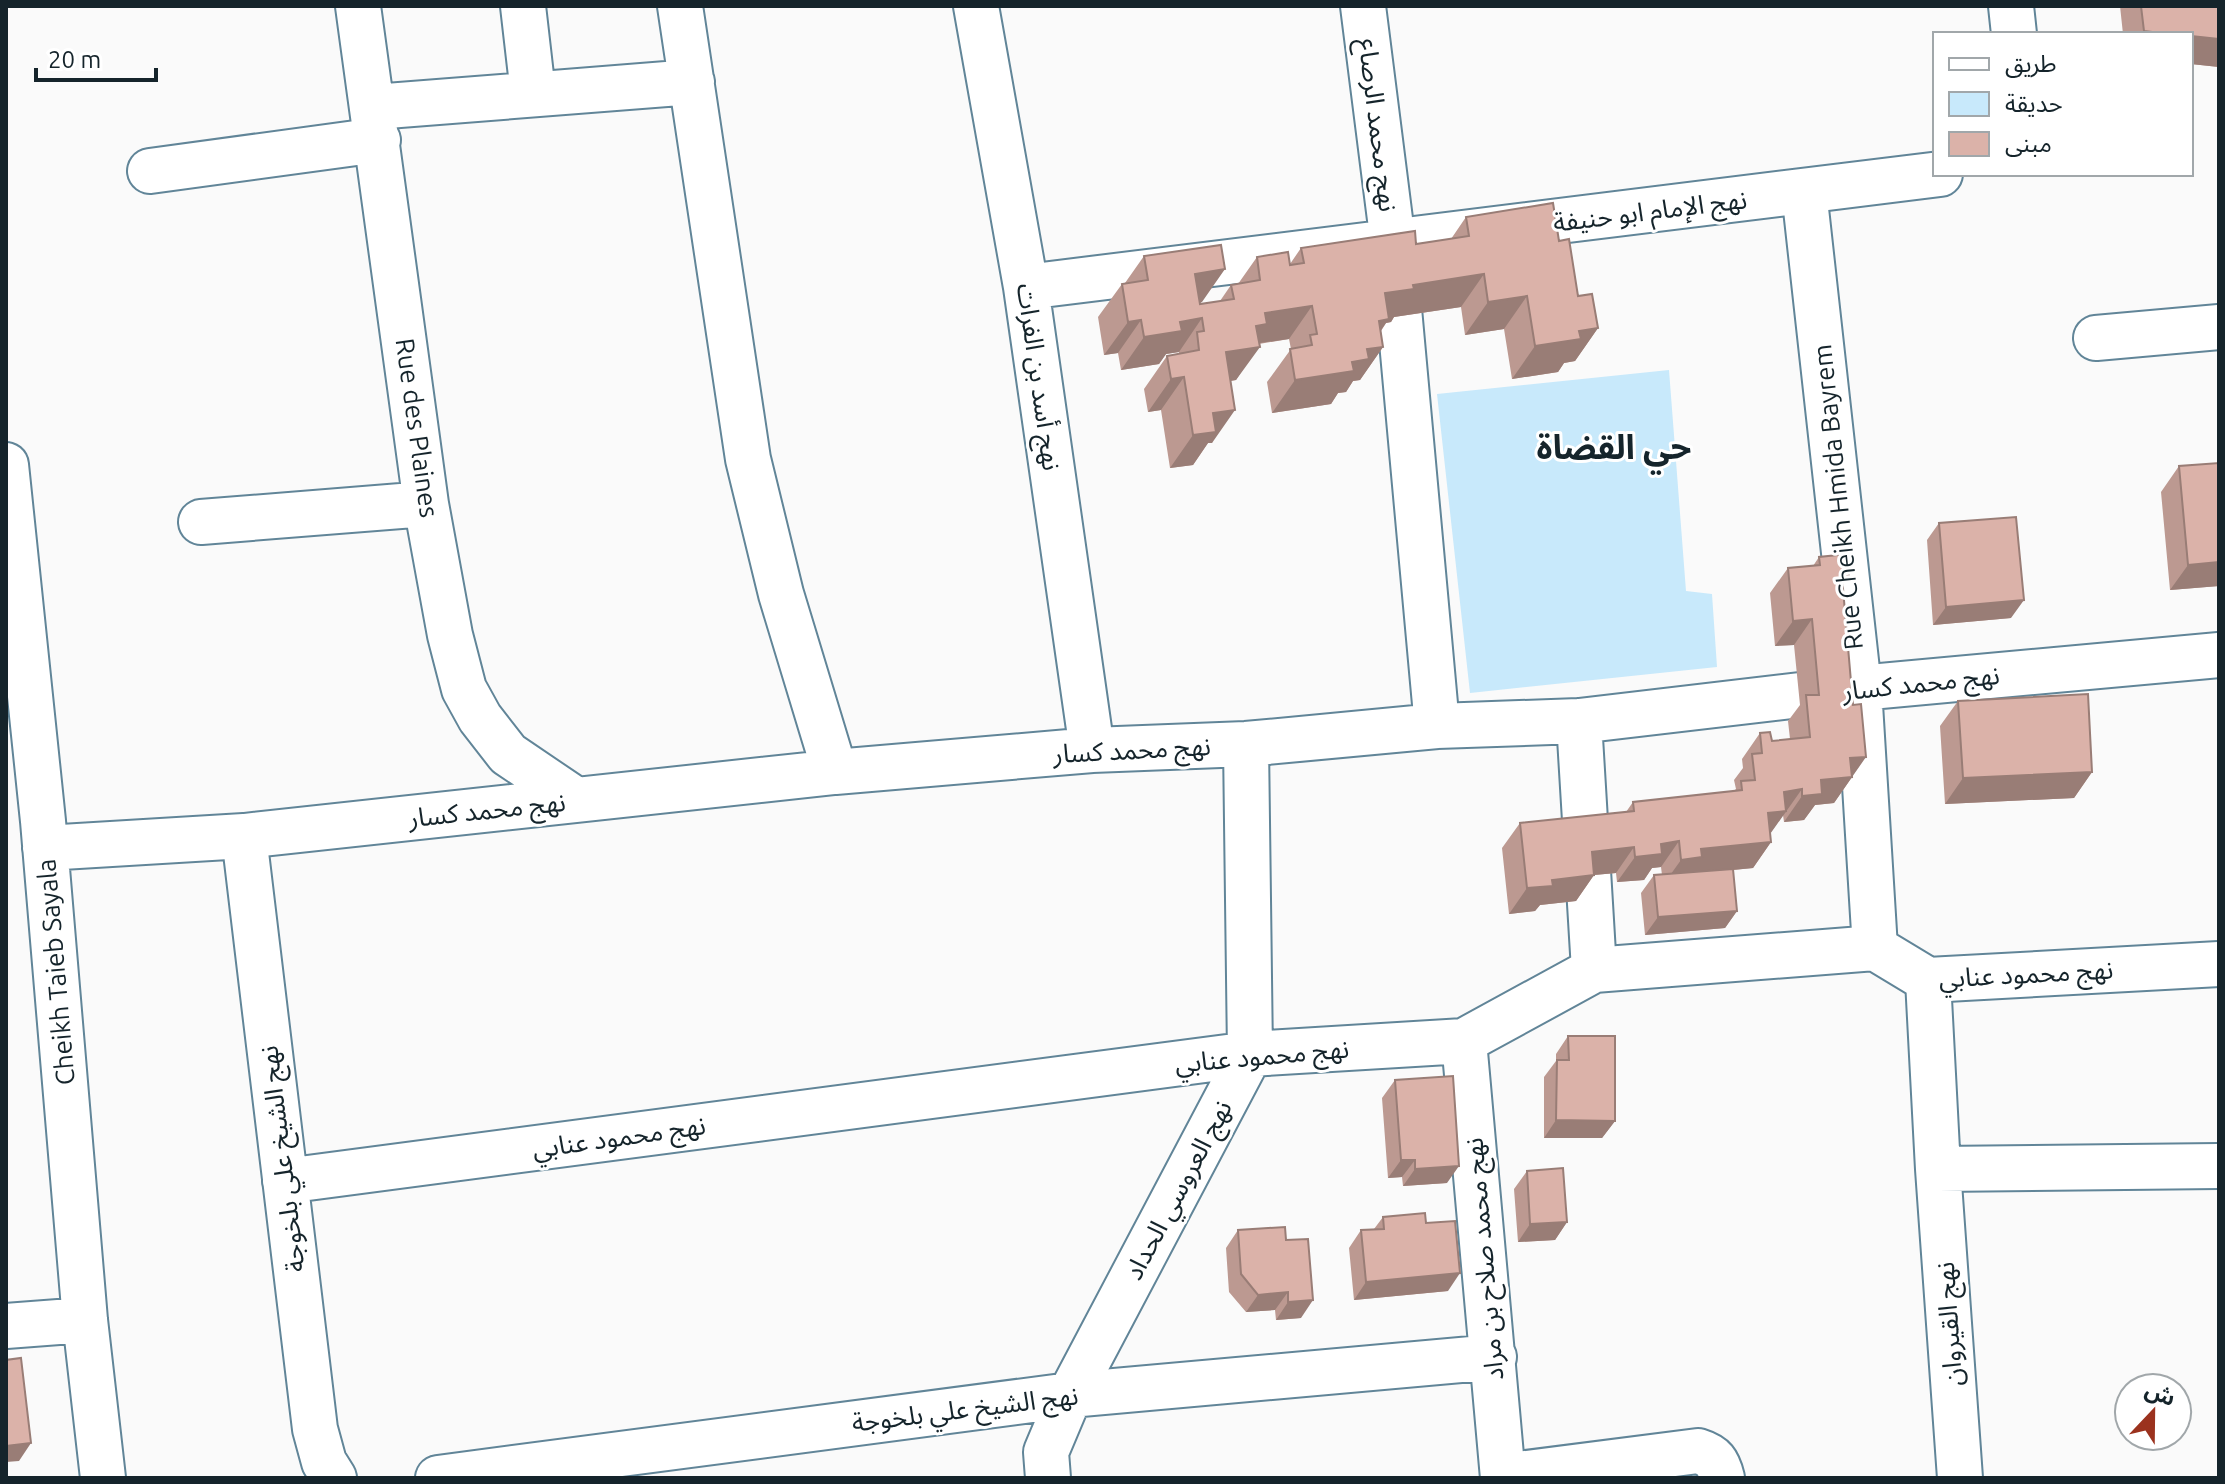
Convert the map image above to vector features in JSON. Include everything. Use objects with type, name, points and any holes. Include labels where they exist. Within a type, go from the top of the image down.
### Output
[{"type":"street","name":"Rue des Plaines","points":[[358,6],[426,504],[450,635],[464,689],[480,718],[508,754],[576,800]]},
{"type":"street","points":[[523,6],[533,93]]},
{"type":"street","points":[[680,6],[748,459],[781,594],[835,772]]},
{"type":"street","name":"نهج أسد بن الفرات","points":[[976,6],[1026,287],[1092,750]]},
{"type":"street","name":"نهج محمد الرصاع","points":[[1363,6],[1393,243],[1437,726]]},
{"type":"street","points":[[2011,6],[2014,32]]},
{"type":"street","points":[[150,171],[533,93],[692,82]]},
{"type":"street","name":"نهج الإمام ابو حنيفة","points":[[1026,287],[1933,175]]},
{"type":"street","name":"Rue Cheikh Hmida Bayrem","points":[[1804,191],[1859,688],[1875,948]]},
{"type":"street","points":[[2096,338],[2219,327]]},
{"type":"street","name":"Cheikh Taieb Sayala","points":[[7,481],[31,832],[103,1478]]},
{"type":"street","points":[[201,522],[426,504]]},
{"type":"street","name":"نهج محمد كسار","points":[[31,832],[244,836],[835,772],[1092,750],[1246,744],[1437,726],[1579,721],[1859,688],[2219,655]]},
{"type":"street","points":[[1579,721],[1594,970]]},
{"type":"street","name":"نهج العروسي الحداد","points":[[1048,1478],[1046,1452],[1070,1395],[1250,1054],[1246,744]]},
{"type":"street","name":"نهج الشيخ علي بلخوجة","points":[[244,836],[315,1429],[324,1462],[334,1478]]},
{"type":"street","name":"نهج محمود عنابي","points":[[285,1181],[1250,1054],[1464,1041],[1594,970],[1875,948],[1928,980],[2219,964]]},
{"type":"street","name":"نهج القيروان","points":[[1928,980],[1960,1478]]},
{"type":"street","name":"نهج محمد صلاح بن مراد","points":[[1464,1041],[1503,1477]]},
{"type":"street","points":[[1938,1169],[2219,1166]]},
{"type":"street","points":[[6,1326],[85,1320]]},
{"type":"street","name":"نهج الشيخ علي بلخوجة","points":[[438,1478],[1070,1395],[1494,1357]]},
{"type":"street","points":[[1503,1477],[1698,1451],[1710,1455],[1718,1463],[1722,1478]]},
{"type":"green space","points":[[1669,370],[1686,591],[1712,594],[1717,667],[1470,693],[1437,394]]},
{"type":"building","points":[[2141,6],[2219,6],[2219,39],[2193,36],[2193,32],[2144,31]]},
{"type":"building","points":[[1553,203],[1559,241],[1569,239],[1578,296],[1592,294],[1598,328],[1579,331],[1581,339],[1535,346],[1527,296],[1488,302],[1484,274],[1413,285],[1414,289],[1385,293],[1389,319],[1379,321],[1383,347],[1367,349],[1369,359],[1352,362],[1354,371],[1295,380],[1290,349],[1312,345],[1310,335],[1317,334],[1312,306],[1265,313],[1267,324],[1256,326],[1260,347],[1226,352],[1235,410],[1213,413],[1216,432],[1193,435],[1184,377],[1171,379],[1167,356],[1199,350],[1197,332],[1204,331],[1202,318],[1180,322],[1182,331],[1144,337],[1141,320],[1128,322],[1122,284],[1148,280],[1144,256],[1221,245],[1225,269],[1195,274],[1200,304],[1234,299],[1231,285],[1260,280],[1257,257],[1288,252],[1290,265],[1304,263],[1301,248],[1415,231],[1416,244],[1469,236],[1466,217]]},
{"type":"building","points":[[2219,463],[2219,562],[2188,565],[2179,466]]},
{"type":"building","points":[[2016,517],[2024,600],[1946,607],[1939,523]]},
{"type":"building","points":[[1847,554],[1849,576],[1842,577],[1853,705],[1861,704],[1866,757],[1850,758],[1852,777],[1821,780],[1822,794],[1802,796],[1802,789],[1784,792],[1786,811],[1768,813],[1771,842],[1701,849],[1702,857],[1681,860],[1679,841],[1661,844],[1662,854],[1635,857],[1634,847],[1592,852],[1594,875],[1552,880],[1553,886],[1527,888],[1520,823],[1634,811],[1633,802],[1742,790],[1741,781],[1755,780],[1752,754],[1762,753],[1760,733],[1770,732],[1772,741],[1810,737],[1806,695],[1819,695],[1812,619],[1793,621],[1788,568],[1820,565],[1819,557]]},
{"type":"building","points":[[2088,694],[2092,772],[1963,778],[1958,701]]},
{"type":"building","points":[[1733,869],[1737,911],[1658,917],[1654,875]]},
{"type":"building","points":[[1568,1036],[1615,1036],[1615,1121],[1556,1120],[1557,1060],[1569,1060]]},
{"type":"building","points":[[1453,1076],[1459,1166],[1415,1169],[1415,1160],[1401,1160],[1395,1080]]},
{"type":"building","points":[[1563,1168],[1567,1222],[1530,1224],[1527,1171]]},
{"type":"building","points":[[1425,1213],[1426,1223],[1455,1221],[1460,1273],[1366,1282],[1361,1230],[1384,1229],[1383,1217]]},
{"type":"building","points":[[1285,1227],[1286,1240],[1308,1239],[1313,1300],[1288,1302],[1288,1292],[1258,1295],[1241,1274],[1238,1230]]},
{"type":"building","points":[[21,1358],[31,1443],[6,1446],[6,1360]]},
{"type":"district","name":"حي القضاة","points":[[1614,447]]}]
